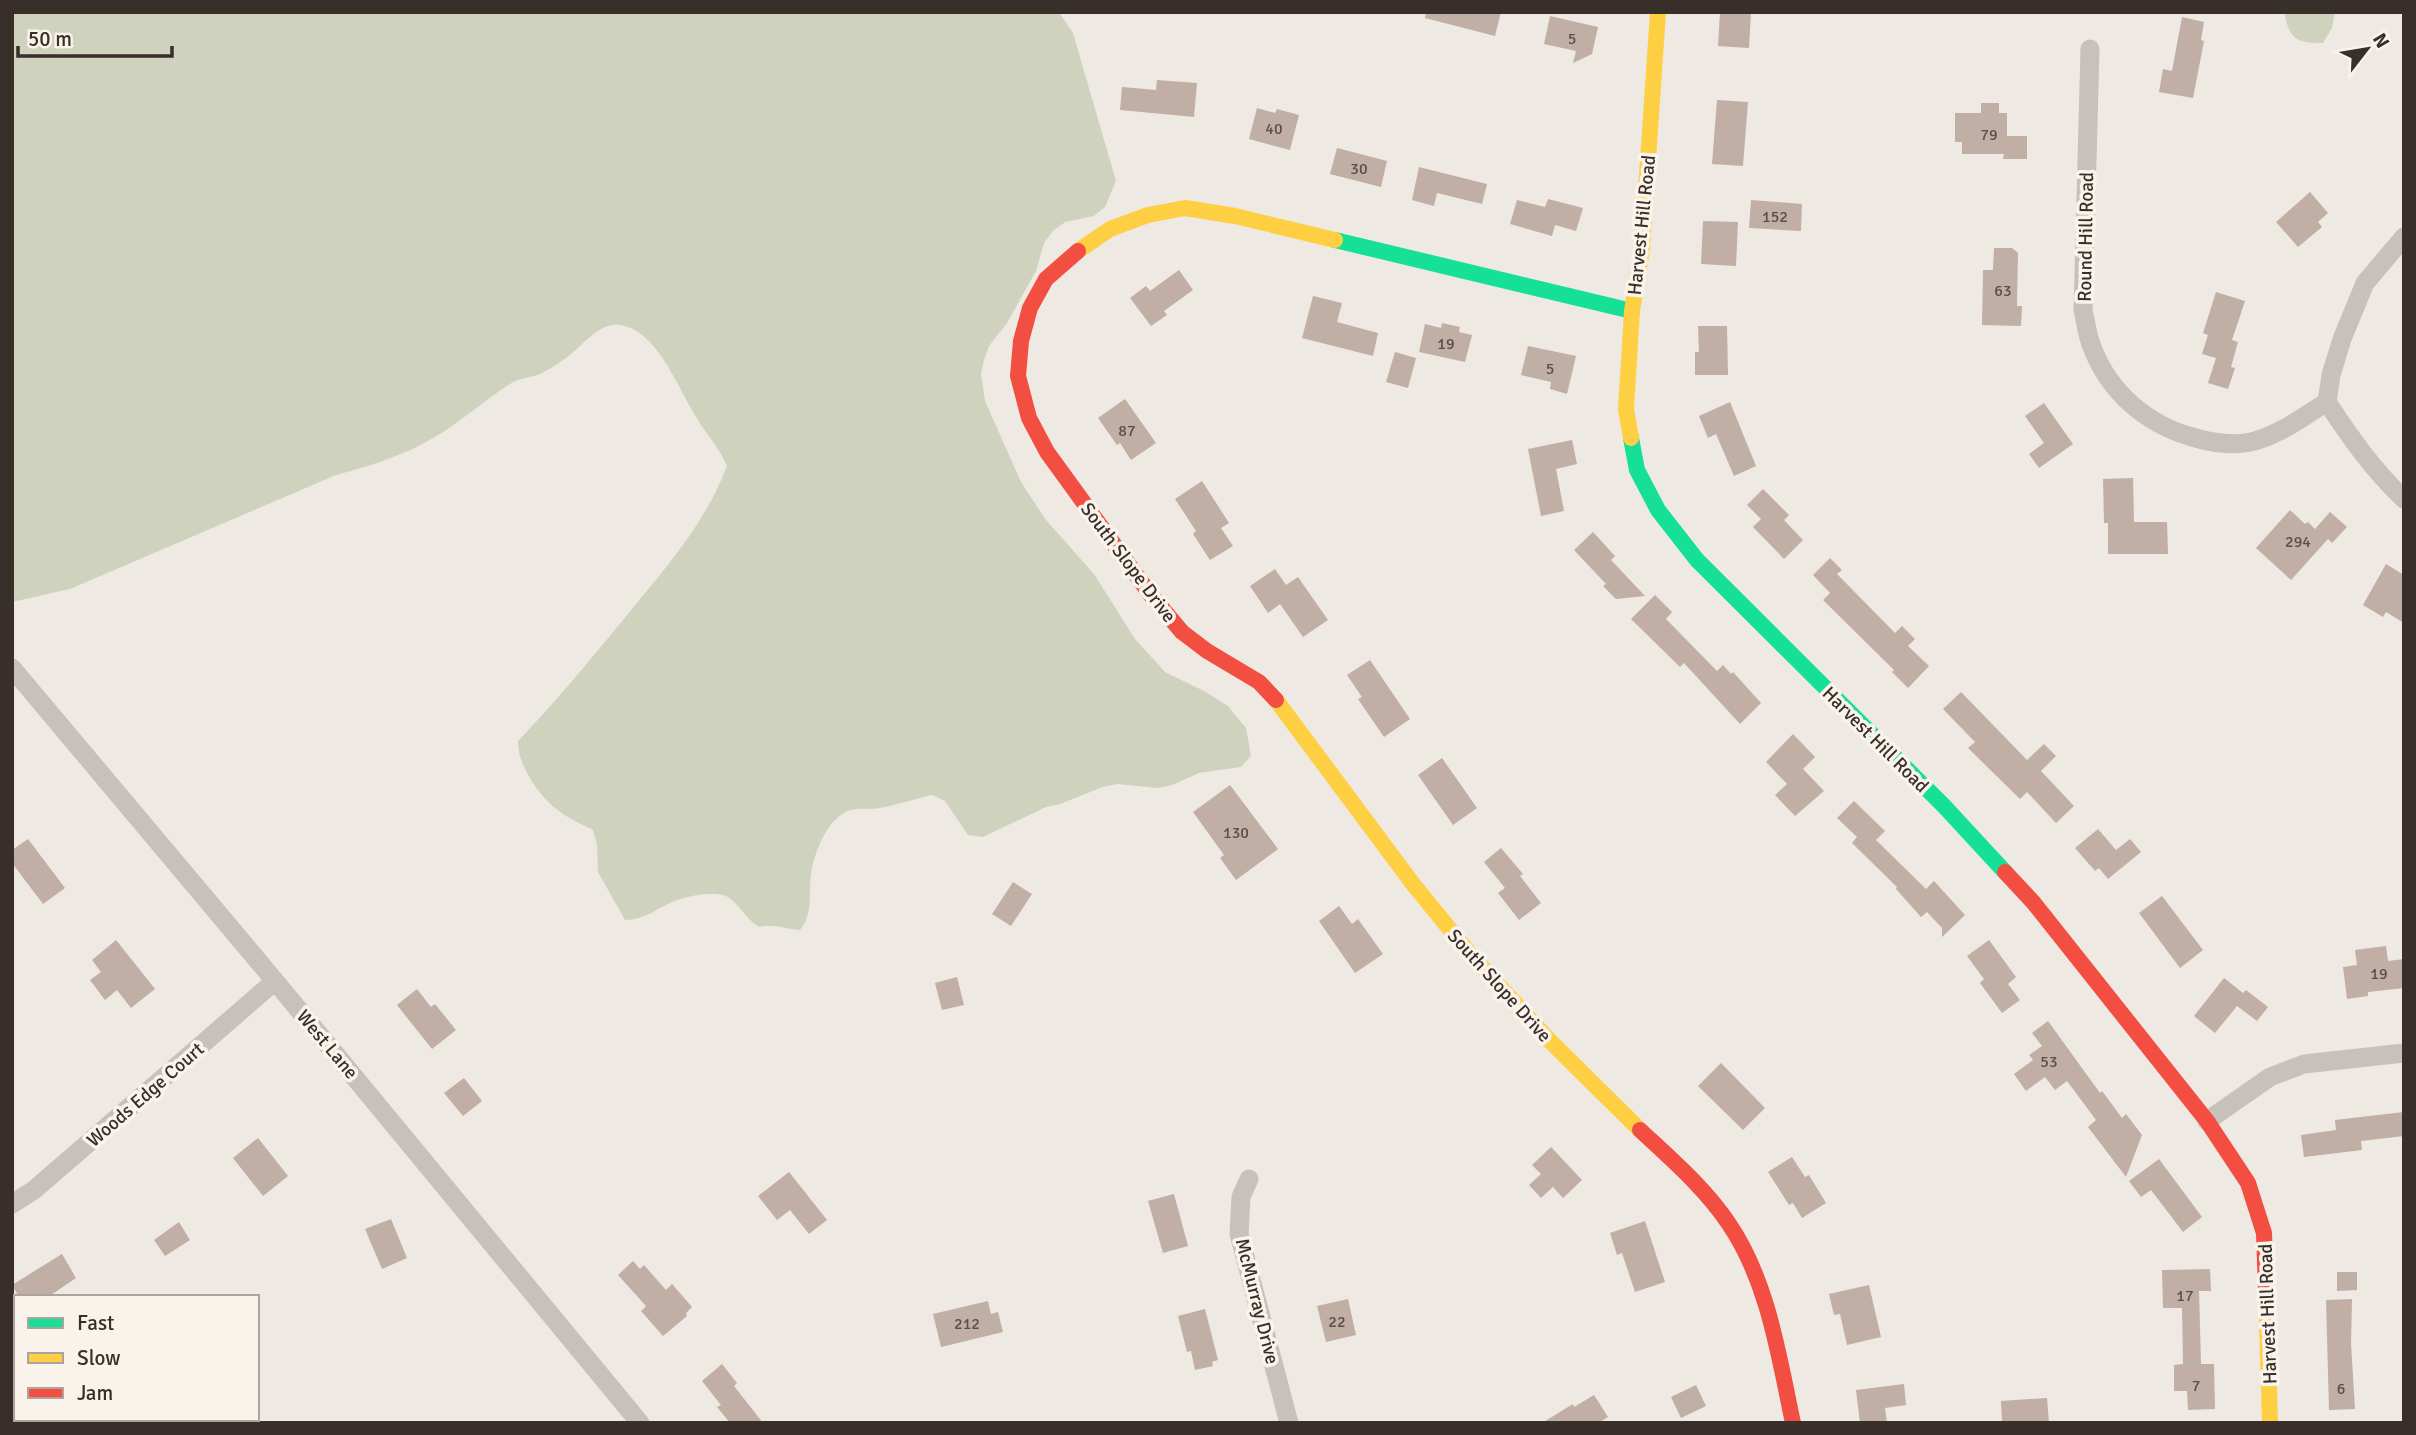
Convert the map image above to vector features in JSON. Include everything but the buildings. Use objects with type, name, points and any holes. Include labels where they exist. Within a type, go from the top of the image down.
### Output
[{"type":"street","name":"Harvest Hill Road","points":[[1658,12],[1642,249],[1632,312],[1626,409],[1637,470],[1658,510],[1697,560],[1944,806],[2033,902],[2207,1121],[2248,1183],[2264,1233],[2270,1423]]},
{"type":"street","name":"Round Hill Road","points":[[2090,48],[2083,310],[2092,347],[2109,379],[2129,404],[2172,432],[2228,445],[2253,442],[2277,432],[2328,402]]},
{"type":"street","name":"South Slope Drive","points":[[1632,312],[1235,216],[1185,208],[1148,215],[1110,229],[1075,253],[1046,279],[1030,308],[1021,341],[1018,376],[1029,418],[1047,452],[1150,594],[1182,632],[1207,651],[1259,682],[1279,703],[1445,923],[1499,987],[1720,1210],[1748,1261],[1771,1324],[1793,1423]]},
{"type":"street","points":[[2404,237],[2365,283],[2342,339],[2331,375],[2328,402],[2356,446],[2385,482],[2404,499]]},
{"type":"street","name":"West Lane","points":[[12,668],[640,1423]]},
{"type":"street","name":"Woods Edge Court","points":[[12,1204],[34,1190],[275,981]]},
{"type":"street","points":[[2207,1121],[2270,1077],[2304,1064],[2404,1053]]},
{"type":"street","name":"McMurray Drive","points":[[1249,1180],[1241,1197],[1239,1234],[1289,1423]]},
{"type":"green space","points":[[12,12],[1059,12],[1073,33],[1116,181],[1105,207],[1094,216],[1065,222],[1053,231],[1044,243],[1036,271],[1007,323],[989,346],[981,374],[985,401],[1021,482],[1046,520],[1094,574],[1135,639],[1165,672],[1228,706],[1246,728],[1251,756],[1241,767],[1199,773],[1158,788],[1117,784],[1103,787],[1046,807],[983,837],[968,835],[945,801],[932,795],[880,808],[848,811],[834,821],[818,847],[811,874],[809,910],[800,930],[775,926],[759,927],[732,900],[716,894],[680,899],[645,916],[625,920],[598,872],[597,845],[593,830],[563,814],[544,798],[521,760],[518,741],[572,682],[667,566],[707,508],[727,466],[655,348],[633,329],[620,325],[612,325],[597,332],[555,366],[510,384],[449,428],[403,453],[336,475],[70,589],[12,602]]},
{"type":"green space","points":[[2284,12],[2335,12],[2332,28],[2323,43],[2295,38],[2291,34]]},
{"type":"traffic: fast","points":[[1335,240],[1632,311]]},
{"type":"traffic: fast","points":[[1631,438],[1637,470],[1658,510],[1697,560],[1944,806],[2005,872]]},
{"type":"traffic: slow","points":[[1631,438],[1626,409],[1632,311],[1642,249],[1658,12]]},
{"type":"traffic: slow","points":[[1078,251],[1110,229],[1148,215],[1185,208],[1235,216],[1335,240]]},
{"type":"traffic: slow","points":[[1276,700],[1413,884],[1470,954],[1548,1039],[1640,1130]]},
{"type":"traffic: slow","points":[[2266,1289],[2270,1423]]},
{"type":"traffic: jam","points":[[1078,251],[1046,279],[1030,308],[1021,341],[1018,376],[1029,418],[1047,452],[1150,594],[1182,632],[1207,651],[1259,682],[1276,700]]},
{"type":"traffic: jam","points":[[2005,872],[2033,902],[2207,1121],[2248,1183],[2264,1233],[2266,1289]]},
{"type":"traffic: jam","points":[[1640,1130],[1709,1198],[1742,1246],[1763,1295],[1793,1423]]}]
